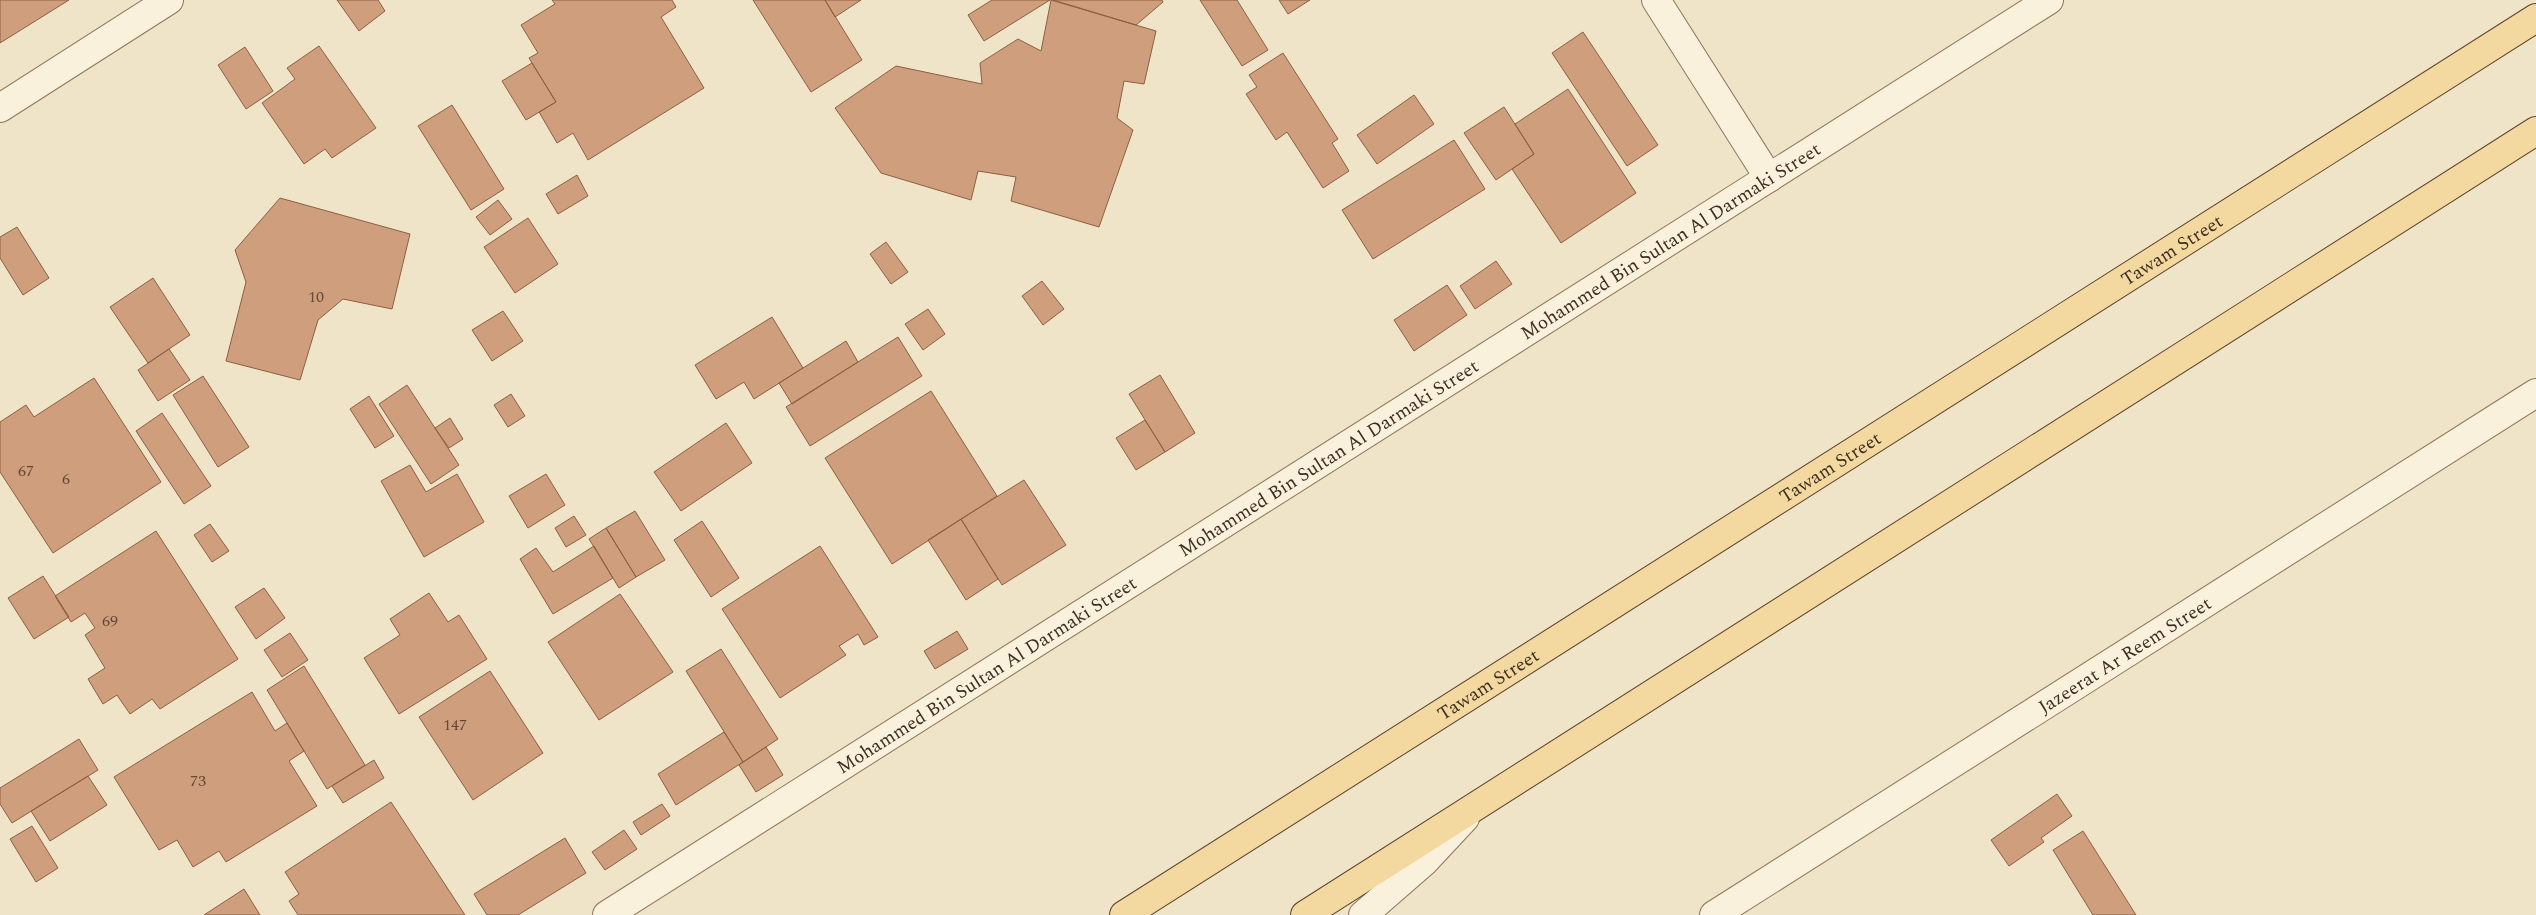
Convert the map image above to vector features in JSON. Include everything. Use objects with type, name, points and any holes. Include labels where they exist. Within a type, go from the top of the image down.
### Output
[{"type":"main road","name":"Tawam Street","points":[[1124,915],[2536,18]]},
{"type":"main road","points":[[1305,915],[2536,131]]},
{"type":"street","points":[[0,108],[169,0]]},
{"type":"street","points":[[1656,0],[1768,178]]},
{"type":"street","name":"Mohammed Bin Sultan Al Darmaki Street","points":[[607,915],[2049,0]]},
{"type":"street","name":"Jazeerat Ar Reem Street","points":[[1714,915],[2536,394]]},
{"type":"street","points":[[1363,915],[1424,862],[1475,807]]},
{"type":"building","points":[[0,0],[69,0],[0,43]]},
{"type":"building","points":[[337,0],[378,0],[385,11],[359,31]]},
{"type":"building","points":[[552,0],[672,0],[676,7],[661,17],[704,88],[588,160],[573,133],[557,143],[539,112],[556,102],[529,58],[538,53],[521,25],[555,4]]},
{"type":"building","points":[[753,0],[825,0],[862,60],[811,92]]},
{"type":"building","points":[[825,0],[861,0],[835,17]]},
{"type":"building","points":[[992,0],[1050,0],[984,41],[968,15]]},
{"type":"building","points":[[1051,0],[1156,31],[1144,84],[1124,81],[1117,118],[1133,130],[1099,227],[1011,201],[1016,177],[978,171],[971,200],[881,173],[835,108],[896,66],[982,84],[980,63],[1018,39],[1041,51]]},
{"type":"building","points":[[1053,0],[1162,0],[1163,2],[1136,25]]},
{"type":"building","points":[[1200,0],[1237,0],[1268,50],[1242,66]]},
{"type":"building","points":[[1279,0],[1310,0],[1288,14]]},
{"type":"building","points":[[1583,32],[1658,145],[1627,166],[1552,53]]},
{"type":"building","points":[[319,46],[376,128],[332,158],[325,149],[304,164],[262,103],[295,79],[287,68]]},
{"type":"building","points":[[245,47],[273,91],[246,109],[218,65]]},
{"type":"building","points":[[1283,53],[1338,139],[1332,143],[1349,171],[1323,188],[1287,132],[1276,140],[1246,94],[1257,87],[1249,75]]},
{"type":"building","points":[[532,63],[556,102],[526,120],[502,81]]},
{"type":"building","points":[[1568,89],[1636,193],[1561,243],[1512,169],[1534,154],[1515,124]]},
{"type":"building","points":[[1414,95],[1434,124],[1377,164],[1357,135]]},
{"type":"building","points":[[452,105],[504,189],[471,210],[418,126]]},
{"type":"building","points":[[1504,107],[1534,154],[1496,180],[1464,133]]},
{"type":"building","points":[[1454,140],[1485,189],[1373,259],[1342,210]]},
{"type":"building","points":[[577,175],[588,196],[558,214],[546,194]]},
{"type":"building","points":[[280,198],[410,234],[392,309],[343,299],[318,320],[300,380],[226,361],[246,282],[235,250]]},
{"type":"building","points":[[498,200],[512,219],[490,235],[476,217]]},
{"type":"building","points":[[528,218],[558,264],[515,293],[484,247]]},
{"type":"building","points":[[17,227],[49,278],[23,295],[0,258],[0,237]]},
{"type":"building","points":[[886,242],[908,272],[891,284],[870,254]]},
{"type":"building","points":[[1496,261],[1512,284],[1475,309],[1460,286]]},
{"type":"building","points":[[153,278],[190,335],[148,363],[110,307]]},
{"type":"building","points":[[1042,281],[1064,309],[1043,325],[1022,296]]},
{"type":"building","points":[[1447,285],[1467,315],[1414,351],[1394,320]]},
{"type":"building","points":[[928,309],[945,334],[923,350],[905,324]]},
{"type":"building","points":[[503,311],[523,341],[492,361],[472,330]]},
{"type":"building","points":[[772,317],[803,368],[754,399],[744,382],[716,399],[695,365]]},
{"type":"building","points":[[898,337],[922,376],[810,446],[786,407]]},
{"type":"building","points":[[846,341],[858,362],[792,404],[779,383]]},
{"type":"building","points":[[169,349],[190,380],[158,401],[138,370]]},
{"type":"building","points":[[1160,375],[1195,433],[1165,452],[1129,394]]},
{"type":"building","points":[[203,376],[249,447],[218,467],[173,395]]},
{"type":"building","points":[[94,378],[161,482],[53,553],[0,472],[0,422],[26,405],[34,417]]},
{"type":"building","points":[[407,385],[459,465],[431,484],[379,404]]},
{"type":"building","points":[[931,391],[997,496],[892,564],[825,458]]},
{"type":"building","points":[[511,394],[525,416],[508,427],[494,405]]},
{"type":"building","points":[[369,396],[394,436],[375,448],[350,409]]},
{"type":"building","points":[[162,413],[211,486],[184,504],[136,431]]},
{"type":"building","points":[[450,418],[463,439],[449,448],[435,428]]},
{"type":"building","points":[[1145,420],[1165,452],[1136,470],[1116,438]]},
{"type":"building","points":[[726,423],[752,463],[681,511],[654,472]]},
{"type":"building","points":[[410,465],[426,492],[457,474],[484,522],[424,557],[381,481]]},
{"type":"building","points":[[546,474],[565,505],[528,528],[509,496]]},
{"type":"building","points":[[1024,480],[1066,545],[1002,585],[961,519]]},
{"type":"building","points":[[635,511],[665,560],[636,577],[606,528]]},
{"type":"building","points":[[574,516],[586,535],[566,547],[555,528]]},
{"type":"building","points":[[961,519],[998,579],[966,600],[928,540]]},
{"type":"building","points":[[702,521],[739,578],[711,597],[674,540]]},
{"type":"building","points":[[210,524],[229,551],[212,562],[194,535]]},
{"type":"building","points":[[606,528],[636,577],[619,588],[589,539]]},
{"type":"building","points":[[156,531],[238,659],[160,709],[152,699],[130,714],[117,695],[103,704],[88,679],[105,668],[85,635],[95,628],[85,613],[71,622],[55,596]]},
{"type":"building","points":[[594,546],[613,578],[553,614],[520,559],[536,548],[553,572]]},
{"type":"building","points":[[820,546],[878,637],[864,645],[858,634],[839,646],[846,655],[780,698],[722,609]]},
{"type":"building","points":[[43,576],[69,617],[34,639],[8,598]]},
{"type":"building","points":[[264,588],[285,618],[256,639],[235,607]]},
{"type":"building","points":[[429,593],[448,622],[459,615],[487,659],[399,714],[364,658],[400,635],[390,619]]},
{"type":"building","points":[[620,594],[673,672],[599,720],[548,642]]},
{"type":"building","points":[[957,631],[968,649],[935,669],[924,651]]},
{"type":"building","points":[[290,633],[308,660],[282,677],[264,650]]},
{"type":"building","points":[[721,649],[778,739],[743,762],[686,671]]},
{"type":"building","points":[[304,666],[365,765],[327,789],[267,690]]},
{"type":"building","points":[[490,671],[543,753],[473,800],[419,717]]},
{"type":"building","points":[[252,692],[275,731],[287,723],[304,751],[289,761],[317,806],[226,862],[219,851],[193,867],[177,840],[159,850],[114,777]]},
{"type":"building","points":[[724,732],[743,762],[676,805],[658,774]]},
{"type":"building","points":[[79,739],[98,770],[12,823],[0,804],[0,788]]},
{"type":"building","points":[[766,747],[783,775],[756,792],[739,765]]},
{"type":"building","points":[[374,760],[384,778],[343,803],[332,786]]},
{"type":"building","points":[[88,776],[107,805],[50,841],[31,811]]},
{"type":"building","points":[[2057,794],[2072,816],[2041,838],[2044,842],[2009,866],[1991,840]]},
{"type":"building","points":[[391,802],[465,915],[298,915],[289,901],[299,894],[285,872]]},
{"type":"building","points":[[662,804],[670,816],[641,835],[633,822]]},
{"type":"building","points":[[32,826],[58,868],[36,882],[10,839]]},
{"type":"building","points":[[624,830],[637,849],[605,870],[592,852]]},
{"type":"building","points":[[2083,831],[2136,915],[2093,915],[2053,850]]},
{"type":"building","points":[[565,838],[586,873],[518,915],[487,915],[474,894]]},
{"type":"building","points":[[244,889],[260,915],[204,915]]}]
